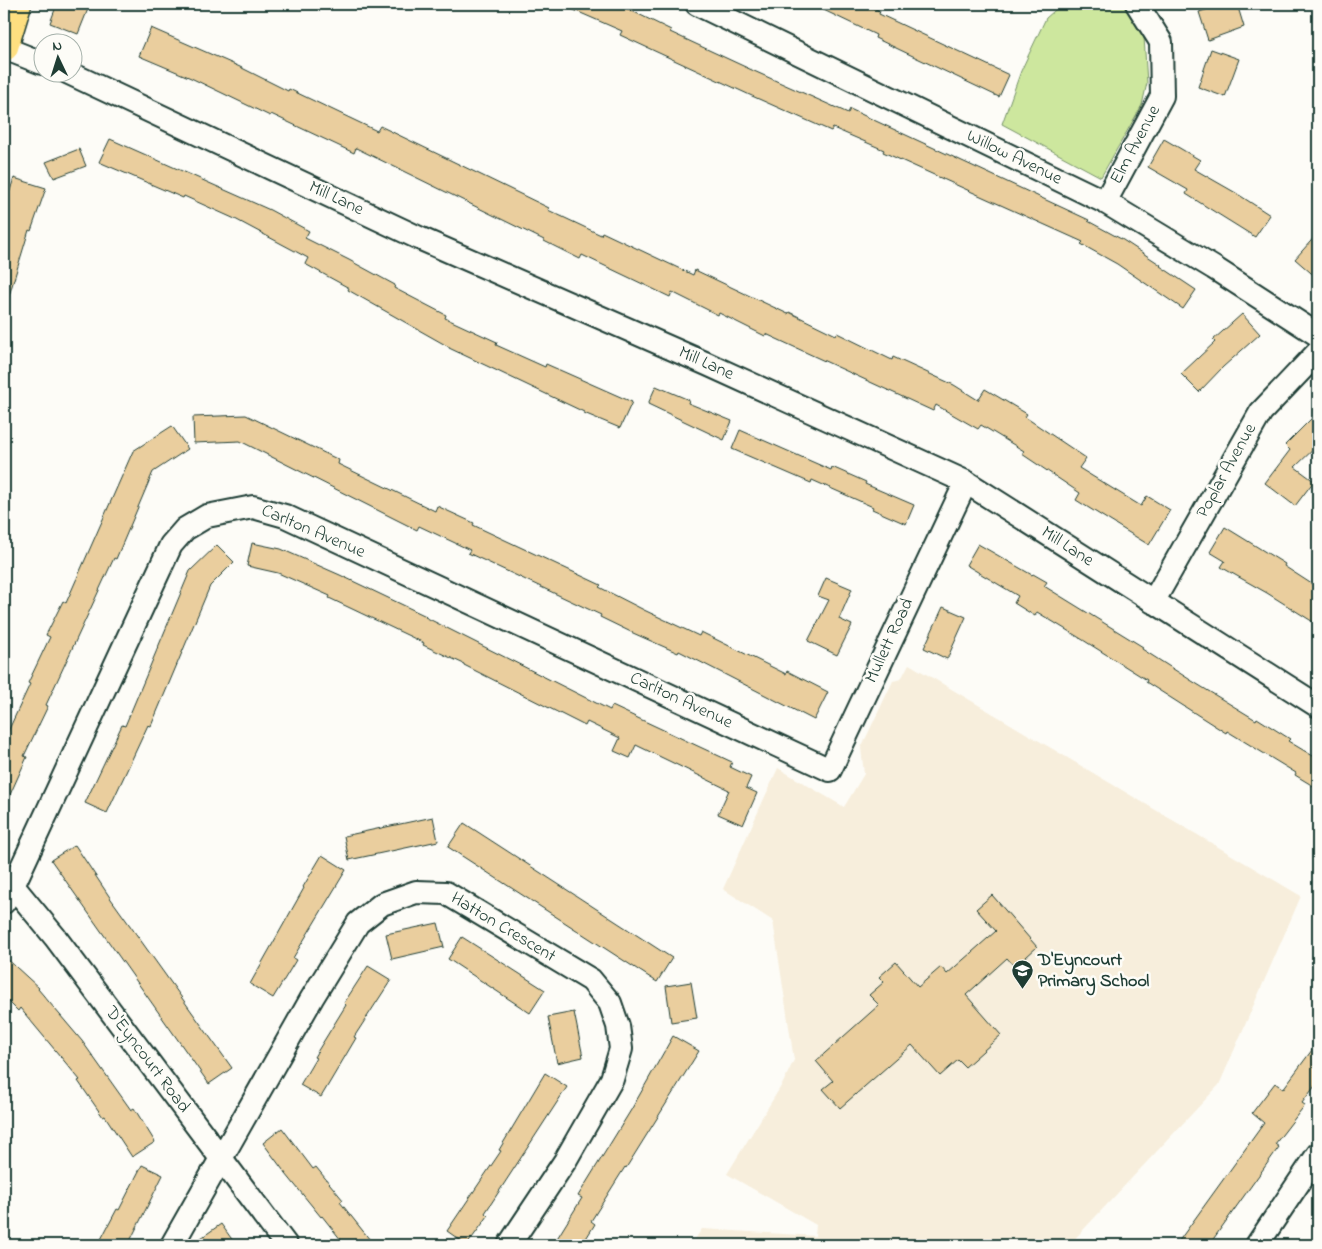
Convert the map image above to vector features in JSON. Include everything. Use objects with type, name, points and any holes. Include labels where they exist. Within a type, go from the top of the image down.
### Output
[{"type":"highway","points":[[4,47],[17,4]]},
{"type":"street","name":"Willow Avenue","points":[[697,4],[1105,202],[1214,268],[1318,336]]},
{"type":"street","name":"Elm Avenue","points":[[1105,202],[1162,96],[1161,42],[1137,4]]},
{"type":"street","points":[[4,47],[32,59]]},
{"type":"street","name":"Mill Lane","points":[[82,79],[420,238],[707,364],[966,482],[1318,706]]},
{"type":"street","name":"Poplar Avenue","points":[[1153,602],[1260,412],[1318,352]]},
{"type":"street","name":"Mullett Road","points":[[799,756],[830,770],[966,482]]},
{"type":"street","name":"Carlton Avenue","points":[[7,889],[171,545],[185,529],[207,516],[228,511],[254,507],[285,516],[799,756]]},
{"type":"street","name":"D'Eyncourt Road","points":[[7,889],[55,936],[286,1245]]},
{"type":"street","name":"Hatton Crescent","points":[[172,1245],[312,998],[358,923],[382,904],[416,892],[446,893],[591,980],[610,1003],[618,1026],[621,1049],[612,1079],[564,1161],[509,1245]]},
{"type":"street","points":[[1257,1245],[1318,1154]]},
{"type":"shaded area","name":"D'Eyncourt Primary School","points":[[909,664],[1301,896],[1219,1085],[1069,1245],[691,1245],[702,1229],[815,1236],[816,1225],[727,1174],[783,1083],[794,1060],[773,921],[723,889],[778,768],[844,807],[864,774],[861,748],[893,681],[901,679]]},
{"type":"green space","points":[[1062,4],[1123,4],[1144,37],[1147,83],[1142,105],[1101,177],[1002,124],[1021,71],[1046,18]]},
{"type":"building","points":[[57,4],[90,4],[79,32],[73,32],[50,23]]},
{"type":"building","points":[[560,4],[616,4],[628,9],[671,30],[670,32],[754,71],[848,113],[850,109],[1089,220],[1123,240],[1196,290],[1183,309],[1117,264],[1081,244],[1083,242],[883,152],[884,150],[833,128],[831,131],[752,96],[620,35],[622,31]]},
{"type":"building","points":[[811,4],[865,4],[880,11],[879,14],[1009,75],[999,97],[875,38],[876,35]]},
{"type":"building","points":[[1225,4],[1237,4],[1244,27],[1208,40],[1199,12]]},
{"type":"building","points":[[151,28],[240,67],[288,91],[289,89],[377,131],[380,126],[601,235],[602,232],[693,275],[695,270],[788,314],[789,312],[892,360],[893,357],[954,385],[978,400],[985,389],[1027,414],[1025,417],[1086,458],[1079,468],[1141,506],[1147,496],[1170,510],[1149,545],[1076,500],[1080,493],[1022,454],[1024,451],[981,425],[978,429],[936,405],[933,411],[766,334],[765,336],[719,313],[718,315],[672,292],[670,297],[582,255],[580,259],[356,148],[354,153],[139,56]]},
{"type":"building","points":[[1211,49],[1239,59],[1225,97],[1198,87]]},
{"type":"building","points":[[110,139],[270,210],[309,231],[305,238],[395,285],[394,288],[446,315],[445,318],[497,342],[496,345],[545,367],[546,364],[632,402],[620,428],[584,413],[449,348],[305,264],[308,258],[235,219],[99,162]]},
{"type":"building","points":[[1164,139],[1200,160],[1194,169],[1270,215],[1255,237],[1186,194],[1188,190],[1148,167]]},
{"type":"building","points":[[79,149],[86,166],[54,178],[46,162]]},
{"type":"building","points":[[14,178],[46,188],[31,231],[29,230],[8,299],[4,298],[4,209]]},
{"type":"building","points":[[1318,233],[1318,279],[1295,259]]},
{"type":"building","points":[[1242,314],[1260,334],[1223,367],[1199,392],[1181,374],[1215,342],[1213,340]]},
{"type":"building","points":[[656,386],[689,400],[688,403],[732,421],[724,440],[648,404]]},
{"type":"building","points":[[1318,412],[1318,445],[1295,467],[1314,481],[1295,506],[1265,483],[1290,450],[1285,445]]},
{"type":"building","points":[[246,415],[339,460],[338,464],[435,511],[437,506],[474,523],[473,525],[601,585],[599,587],[644,610],[699,636],[701,632],[786,674],[787,671],[828,692],[814,720],[679,651],[678,653],[633,633],[600,617],[601,615],[468,553],[470,550],[419,526],[417,530],[240,441],[194,443],[193,417]]},
{"type":"building","points":[[172,426],[188,449],[153,472],[116,559],[114,558],[46,705],[48,706],[24,756],[27,757],[4,808],[4,740],[50,637],[46,635],[63,601],[66,603],[133,451]]},
{"type":"building","points":[[740,430],[831,470],[832,467],[866,482],[865,484],[914,505],[906,524],[812,480],[811,483],[732,449]]},
{"type":"building","points":[[1225,527],[1285,564],[1284,566],[1318,588],[1318,625],[1221,567],[1225,561],[1210,552]]},
{"type":"building","points":[[252,543],[281,549],[340,575],[426,616],[610,710],[612,706],[732,762],[730,767],[751,777],[746,788],[757,793],[743,825],[718,814],[729,790],[636,745],[630,758],[614,751],[620,738],[587,722],[585,726],[423,645],[424,643],[329,598],[330,596],[278,573],[247,566]]},
{"type":"building","points":[[978,544],[1047,582],[1044,586],[1143,647],[1142,649],[1192,681],[1256,720],[1257,718],[1290,739],[1288,741],[1318,759],[1318,789],[1295,775],[1296,773],[1227,731],[1226,733],[1083,640],[1037,612],[1035,616],[1014,603],[1018,596],[966,565]]},
{"type":"building","points":[[217,545],[234,562],[210,586],[151,726],[148,725],[107,813],[85,803],[122,725],[125,726],[190,571]]},
{"type":"building","points":[[826,578],[852,589],[839,619],[852,625],[837,655],[808,641],[829,600],[818,596]]},
{"type":"building","points":[[943,607],[966,617],[947,659],[924,648]]},
{"type":"building","points":[[433,817],[438,841],[349,860],[344,836]]},
{"type":"building","points":[[464,823],[672,958],[657,982],[448,847]]},
{"type":"building","points":[[75,845],[111,899],[232,1068],[209,1084],[51,860]]},
{"type":"building","points":[[322,855],[346,870],[293,958],[296,960],[273,998],[250,984]]},
{"type":"building","points":[[992,895],[1037,947],[1015,967],[1007,958],[966,995],[1001,1035],[965,1067],[958,1060],[940,1076],[912,1045],[840,1108],[823,1089],[833,1081],[816,1061],[879,1005],[869,995],[884,982],[879,977],[896,962],[918,987],[941,967],[947,974],[996,931],[976,909]]},
{"type":"building","points":[[438,923],[444,947],[392,959],[386,934]]},
{"type":"building","points":[[462,937],[545,990],[530,1013],[448,959]]},
{"type":"building","points":[[4,956],[39,988],[82,1041],[131,1110],[134,1108],[155,1142],[132,1157],[105,1116],[103,1117],[78,1081],[80,1080],[20,1008],[18,1011],[4,997]]},
{"type":"building","points":[[368,966],[391,980],[354,1037],[356,1038],[321,1097],[300,1085],[316,1058],[314,1057],[346,1005],[344,1003]]},
{"type":"building","points":[[691,982],[697,1018],[671,1022],[666,986]]},
{"type":"building","points":[[574,1012],[583,1057],[557,1063],[548,1017]]},
{"type":"building","points":[[673,1036],[699,1051],[591,1221],[595,1224],[582,1245],[553,1245],[582,1198],[578,1196],[631,1110]]},
{"type":"building","points":[[1318,1042],[1318,1082],[1302,1103],[1305,1105],[1275,1144],[1279,1147],[1209,1245],[1176,1245],[1264,1123],[1252,1113],[1275,1083],[1283,1089]]},
{"type":"building","points":[[545,1073],[567,1087],[485,1213],[488,1216],[467,1245],[447,1231],[501,1151],[499,1150]]},
{"type":"building","points":[[282,1128],[313,1169],[316,1167],[343,1200],[340,1202],[374,1245],[345,1245],[286,1174],[263,1143]]},
{"type":"building","points":[[142,1165],[163,1175],[128,1245],[98,1245],[117,1209],[119,1210]]},
{"type":"building","points":[[221,1224],[236,1245],[191,1245]]},
{"type":"place","name":"D'Eyncourt Primary School","points":[[1022,990]]}]
